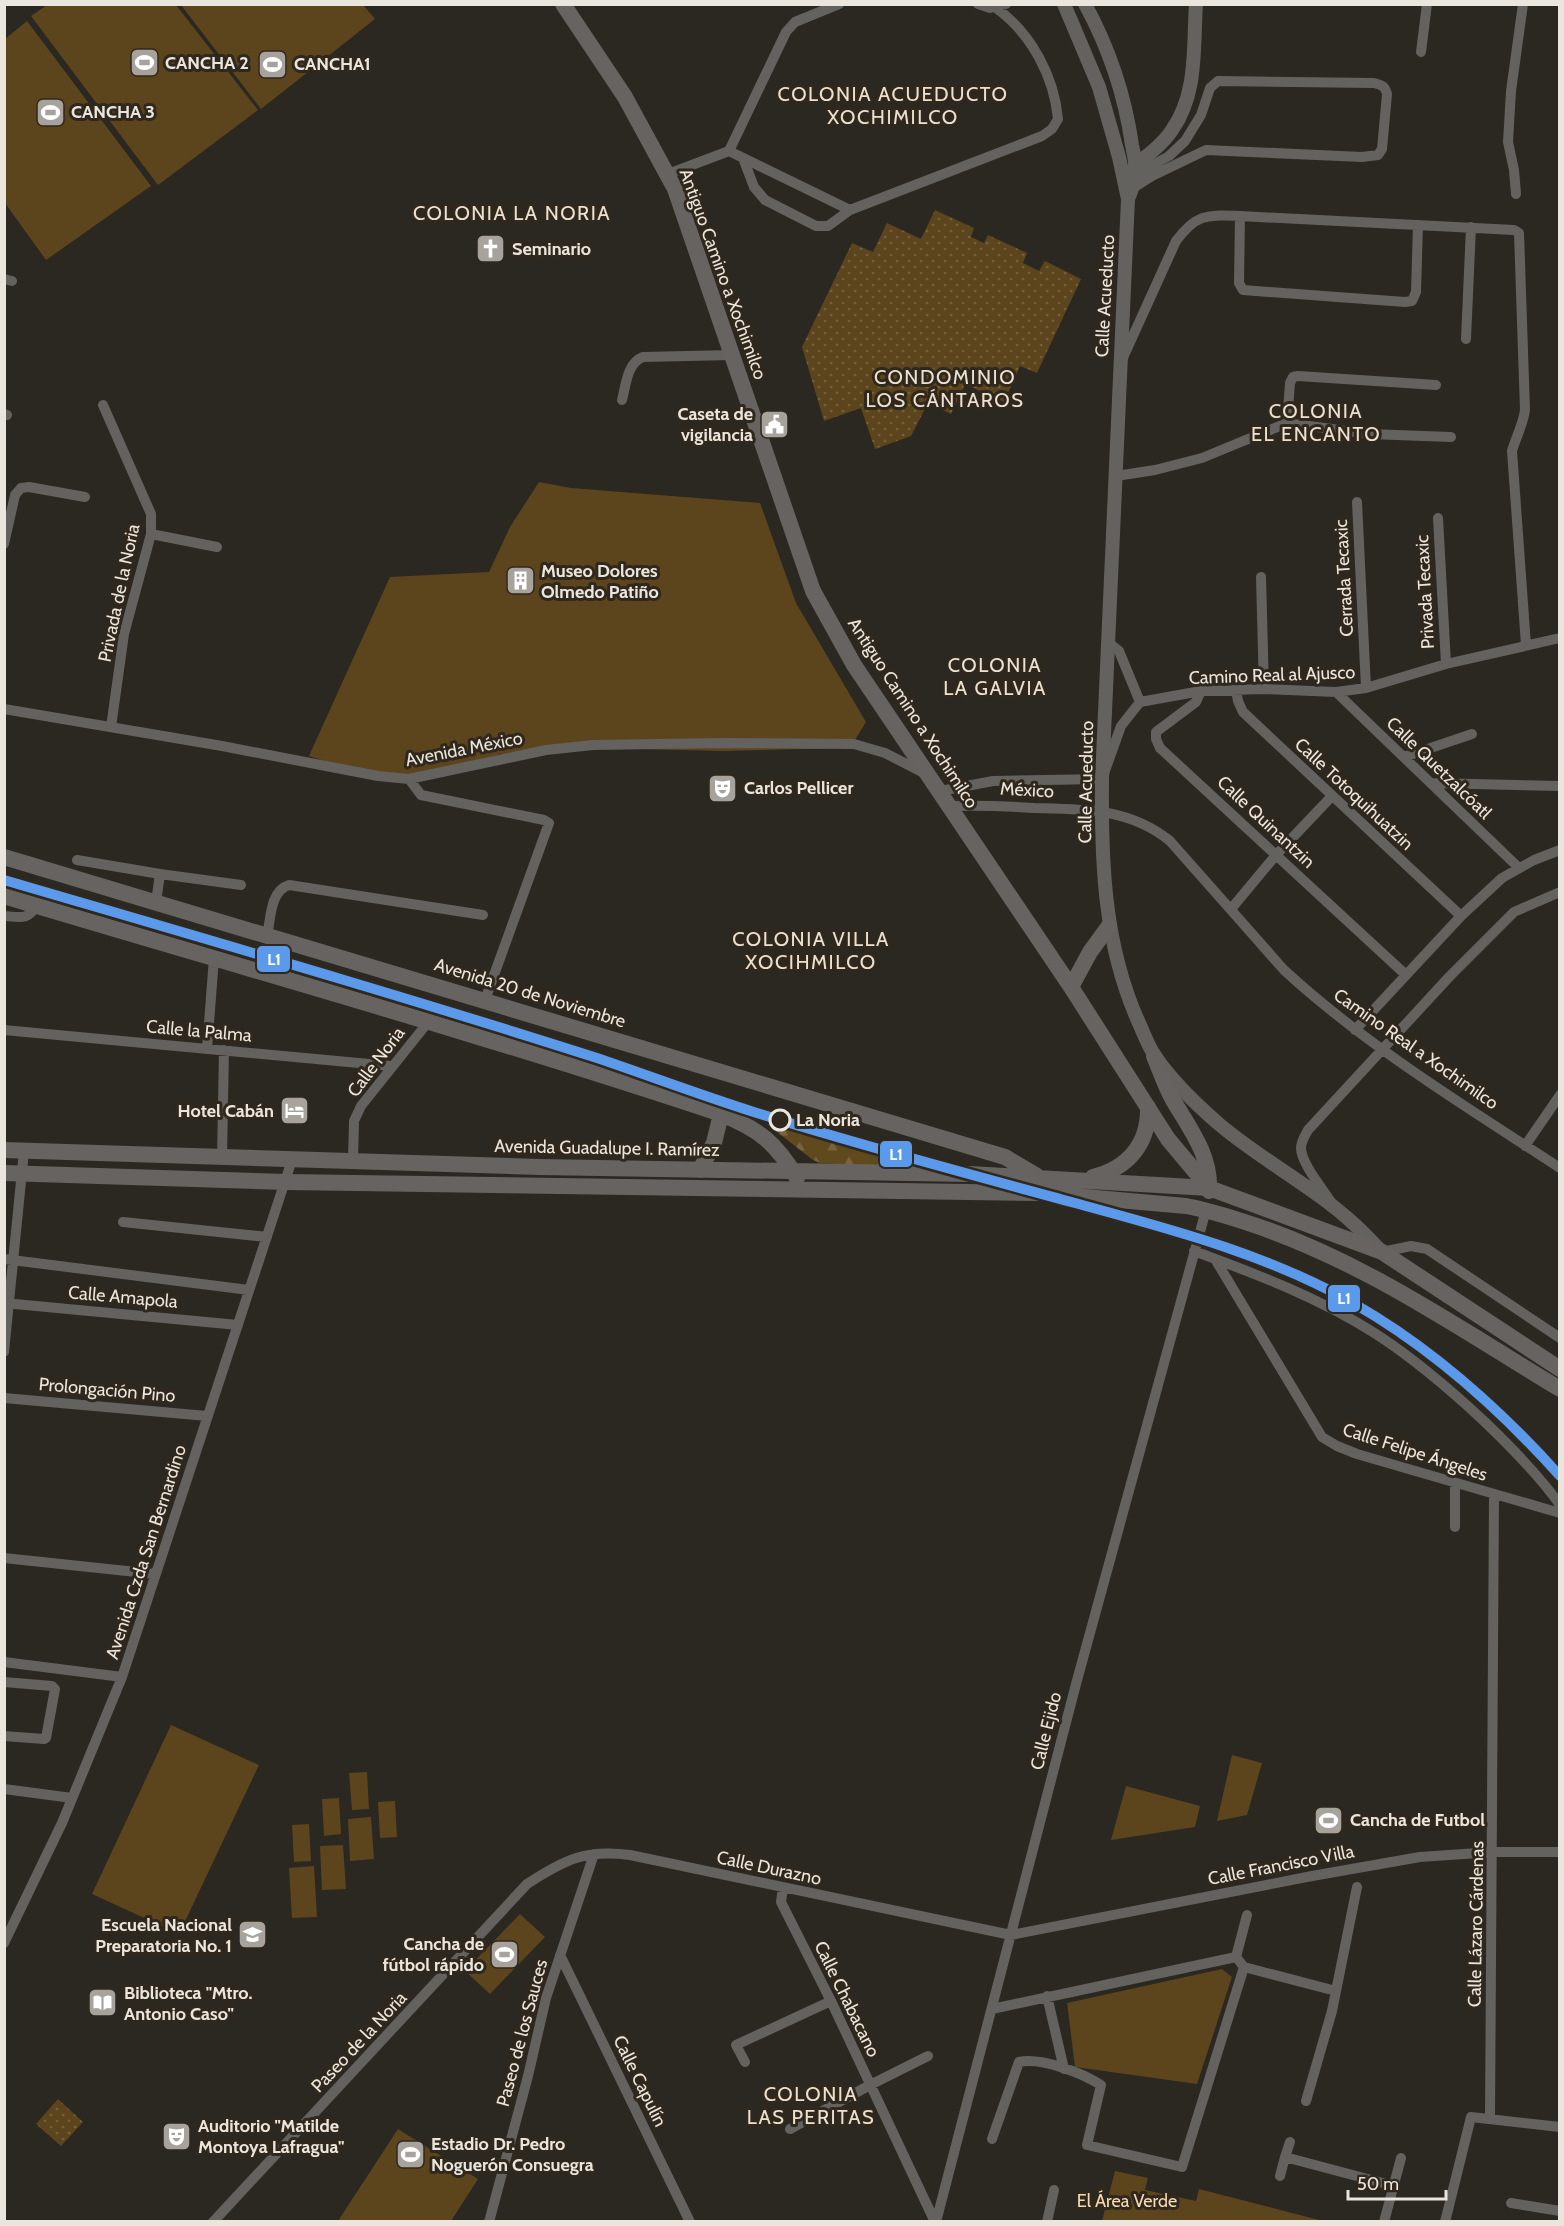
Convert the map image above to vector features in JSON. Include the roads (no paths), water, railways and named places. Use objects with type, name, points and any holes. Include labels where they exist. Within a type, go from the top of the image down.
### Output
[{"type":"main road","name":"Antiguo Camino a Xochimilco","points":[[563,4],[625,97],[675,189],[813,591],[854,665],[1071,987],[1168,1139],[1209,1188]]},
{"type":"main road","name":"Avenida 20 de Noviembre","points":[[4,857],[1005,1157],[1040,1178]]},
{"type":"main road","points":[[4,896],[429,1021],[589,1070],[721,1114],[742,1123],[766,1138],[783,1155],[803,1188]]},
{"type":"main road","points":[[1071,987],[1090,952],[1109,926]]},
{"type":"main road","points":[[1155,1056],[1172,1097],[1204,1152],[1209,1188],[1206,1210]]},
{"type":"main road","points":[[1084,1179],[1105,1174],[1125,1163],[1141,1143],[1148,1125],[1148,1107]]},
{"type":"main road","points":[[700,1170],[714,1143],[721,1114]]},
{"type":"main road","name":"Avenida Guadalupe I. Ramírez","points":[[4,1150],[292,1160],[970,1174],[1209,1188]]},
{"type":"main road","name":"Avenida Guadalupe I. Ramírez","points":[[4,1173],[286,1182],[803,1188],[1068,1194],[1206,1210],[1272,1231],[1352,1266],[1383,1282],[1560,1389]]},
{"type":"main road","points":[[1209,1188],[1382,1252],[1560,1369]]},
{"type":"street","points":[[668,174],[729,151],[786,32],[795,22],[839,4]]},
{"type":"street","points":[[743,158],[754,187],[765,200],[816,226],[828,226],[850,210],[1042,136],[1052,129],[1058,119],[1057,106],[1042,64],[1019,28],[1001,6],[984,7],[978,4]]},
{"type":"street","name":"Calle Acueducto","points":[[1064,4],[1099,87],[1133,182]]},
{"type":"street","name":"Calle Acueducto","points":[[1085,4],[1099,30],[1118,79],[1129,124],[1133,182],[1120,366],[1102,779],[1102,850],[1109,926],[1120,972],[1132,1007],[1155,1056],[1192,1099],[1221,1125],[1336,1209],[1356,1225],[1382,1252]]},
{"type":"street","points":[[1133,182],[1172,131],[1188,101],[1192,80],[1196,4]]},
{"type":"street","points":[[1421,52],[1427,4]]},
{"type":"street","points":[[1516,194],[1508,142],[1511,91],[1523,4]]},
{"type":"street","points":[[1218,81],[1374,83],[1386,88],[1382,149],[1378,156],[1206,150],[1152,176],[1133,182],[1169,156],[1185,141],[1201,115],[1209,88],[1218,81]]},
{"type":"street","points":[[729,151],[850,210]]},
{"type":"street","points":[[1120,366],[1176,241],[1188,225],[1201,218],[1217,215],[1240,216],[1471,227],[1519,232],[1525,411],[1524,422],[1516,435],[1512,451],[1526,645]]},
{"type":"street","points":[[1240,216],[1239,283],[1243,290],[1405,302],[1412,301],[1416,292],[1418,225]]},
{"type":"street","points":[[1466,339],[1471,227]]},
{"type":"street","points":[[622,400],[631,366],[643,357],[732,355]]},
{"type":"street","points":[[1287,423],[1290,383],[1293,377],[1298,375],[1436,385]]},
{"type":"street","name":"Privada de la Noria","points":[[103,405],[151,514],[151,534],[124,634],[111,727]]},
{"type":"street","points":[[1116,476],[1155,470],[1202,458],[1287,423],[1369,434],[1451,437]]},
{"type":"street","points":[[4,544],[15,495],[21,488],[29,487],[85,497]]},
{"type":"street","name":"Cerrada Tecaxic","points":[[1357,502],[1366,688]]},
{"type":"street","name":"Privada Tecaxic","points":[[1438,518],[1446,664]]},
{"type":"street","points":[[151,534],[217,547]]},
{"type":"street","points":[[1260,577],[1264,689]]},
{"type":"street","name":"Camino Real al Ajusco","points":[[1140,702],[1201,691],[1264,689],[1336,692],[1366,688],[1446,664],[1560,638]]},
{"type":"street","points":[[940,791],[993,781],[1102,779],[1121,726],[1140,702],[1119,651],[1109,643]]},
{"type":"street","name":"Calle Totoquihuatzin","points":[[1236,690],[1243,712],[1461,916]]},
{"type":"street","name":"Calle Quinantzin","points":[[1201,691],[1196,702],[1156,732],[1160,748],[1406,975]]},
{"type":"street","name":"Calle Quetzalcóatl","points":[[1336,692],[1519,868]]},
{"type":"street","name":"Avenida México","points":[[4,710],[111,727],[378,776],[409,779],[546,750],[593,745],[723,743],[854,744],[885,753],[929,775]]},
{"type":"street","points":[[1404,757],[1472,734]]},
{"type":"street","points":[[409,779],[421,795],[544,820],[549,824],[485,1000]]},
{"type":"street","points":[[1431,783],[1560,786]]},
{"type":"street","points":[[1231,909],[1276,855],[1332,796]]},
{"type":"street","name":"México","points":[[950,806],[983,804],[1102,810]]},
{"type":"street","name":"Camino Real a Xochimilco","points":[[1102,810],[1158,831],[1170,841],[1284,970],[1355,1030],[1560,1168]]},
{"type":"street","points":[[1355,1030],[1461,916],[1502,878],[1560,850]]},
{"type":"street","points":[[77,860],[241,885]]},
{"type":"street","points":[[156,902],[160,873]]},
{"type":"street","points":[[267,936],[275,896],[282,887],[289,885],[483,915]]},
{"type":"street","points":[[1336,1209],[1303,1159],[1302,1141],[1308,1130],[1450,976],[1514,912],[1560,892]]},
{"type":"street","points":[[4,916],[25,917],[31,915],[37,905]]},
{"type":"street","points":[[207,1049],[214,958]]},
{"type":"street","name":"Calle Noria","points":[[353,1161],[354,1121],[361,1106],[429,1021]]},
{"type":"street","name":"Calle la Palma","points":[[4,1030],[391,1066]]},
{"type":"street","points":[[222,1158],[224,1050]]},
{"type":"street","points":[[1525,1146],[1560,1095]]},
{"type":"street","points":[[4,1352],[9,1260],[24,1151]]},
{"type":"street","name":"Avenida Czda San Bernardino","points":[[4,1943],[72,1798],[122,1677],[292,1160]]},
{"type":"street","name":"Calle Ejido","points":[[935,2222],[1078,1673],[1206,1210]]},
{"type":"street","points":[[123,1222],[267,1237]]},
{"type":"street","points":[[1382,1252],[1411,1246],[1427,1249],[1560,1338]]},
{"type":"street","points":[[1194,1251],[1275,1282],[1376,1334],[1451,1390],[1506,1442],[1560,1505]]},
{"type":"street","name":"Calle Felipe Ángeles","points":[[1215,1259],[1322,1437],[1357,1454],[1560,1513]]},
{"type":"street","points":[[9,1260],[249,1290]]},
{"type":"street","name":"Calle Amapola","points":[[7,1303],[238,1325]]},
{"type":"street","name":"Prolongación Pino","points":[[4,1398],[207,1416]]},
{"type":"street","points":[[1455,1483],[1455,1527]]},
{"type":"street","name":"Calle Lázaro Cárdenas","points":[[1490,2118],[1494,1494]]},
{"type":"street","points":[[4,1558],[155,1574]]},
{"type":"street","points":[[4,1662],[122,1677]]},
{"type":"street","points":[[4,1682],[52,1686],[55,1689],[44,1740],[4,1736]]},
{"type":"street","points":[[4,1789],[72,1798]]},
{"type":"street","name":"Calle Durazno","points":[[527,1884],[557,1864],[576,1857],[611,1852],[1011,1935]]},
{"type":"street","name":"Calle Francisco Villa","points":[[1011,1935],[1420,1857],[1493,1852],[1560,1852]]},
{"type":"street","name":"Paseo de los Sauces","points":[[489,2222],[546,1998],[594,1854]]},
{"type":"street","name":"Paseo de la Noria","points":[[213,2222],[527,1884]]},
{"type":"street","points":[[1306,2101],[1336,1991],[1357,1887]]},
{"type":"street","name":"Calle Chabacano","points":[[783,1888],[781,1902],[831,2001],[935,2222]]},
{"type":"street","points":[[1236,1957],[1247,1915]]},
{"type":"street","name":"Calle Capulín","points":[[560,1955],[690,2222]]},
{"type":"street","points":[[1236,1957],[1244,1967],[1336,1991]]},
{"type":"street","points":[[992,2009],[1236,1957]]},
{"type":"street","points":[[992,2139],[1012,2076],[1019,2062],[1028,2060],[1064,2069],[1090,2078],[1101,2085],[1087,2145],[1182,2168],[1244,1967]]},
{"type":"street","points":[[1047,1996],[1064,2069]]},
{"type":"street","points":[[745,2062],[736,2045],[831,2001]]},
{"type":"street","points":[[790,2129],[928,2056]]},
{"type":"street","points":[[1445,2222],[1471,2117],[1560,2127]]},
{"type":"street","points":[[1280,2176],[1290,2142]]},
{"type":"street","points":[[1286,2157],[1394,2186]]},
{"type":"street","points":[[1384,2222],[1401,2158]]},
{"type":"street","points":[[1047,2222],[1054,2190]]},
{"type":"street","points":[[1511,2203],[1560,2211]]},
{"type":"place","name":"CANCHA 2","points":[[144,63]]},
{"type":"place","name":"CANCHA1","points":[[273,64]]},
{"type":"place","name":"CANCHA 3","points":[[50,112]]},
{"type":"place","name":"Seminario","points":[[491,249]]},
{"type":"place","name":"Caseta de vigilancia","points":[[774,424]]},
{"type":"place","name":"Museo Dolores Olmedo Patiño","points":[[520,581]]},
{"type":"place","name":"Carlos Pellicer","points":[[723,788]]},
{"type":"place","name":"Hotel Cabán","points":[[295,1111]]},
{"type":"place","name":"La Noria","points":[[780,1120]]},
{"type":"place","name":"Cancha de Futbol","points":[[1329,1820]]},
{"type":"place","name":"Escuela Nacional Preparatoria No. 1","points":[[253,1935]]},
{"type":"place","name":"Cancha de fútbol rápido","points":[[505,1954]]},
{"type":"place","name":"Biblioteca \"Mtro. Antonio Caso\"","points":[[103,2003]]},
{"type":"place","name":"Auditorio \"Matilde Montoya Lafragua\"","points":[[177,2136]]},
{"type":"place","name":"Estadio Dr. Pedro Noguerón Consuegra","points":[[410,2154]]},
{"type":"district","name":"COLONIA ACUEDUCTO XOCHIMILCO","points":[[893,106]]},
{"type":"district","name":"COLONIA LA NORIA","points":[[512,213]]},
{"type":"district","name":"CONDOMINIO LOS CÁNTAROS","points":[[945,388]]},
{"type":"district","name":"COLONIA EL ENCANTO","points":[[1316,422]]},
{"type":"district","name":"COLONIA LA GALVIA","points":[[995,676]]},
{"type":"district","name":"COLONIA VILLA XOCIHMILCO","points":[[811,950]]},
{"type":"district","name":"COLONIA LAS PERITAS","points":[[811,2106]]},
{"type":"park label","name":"El Área Verde","points":[[1127,2201]]}]
